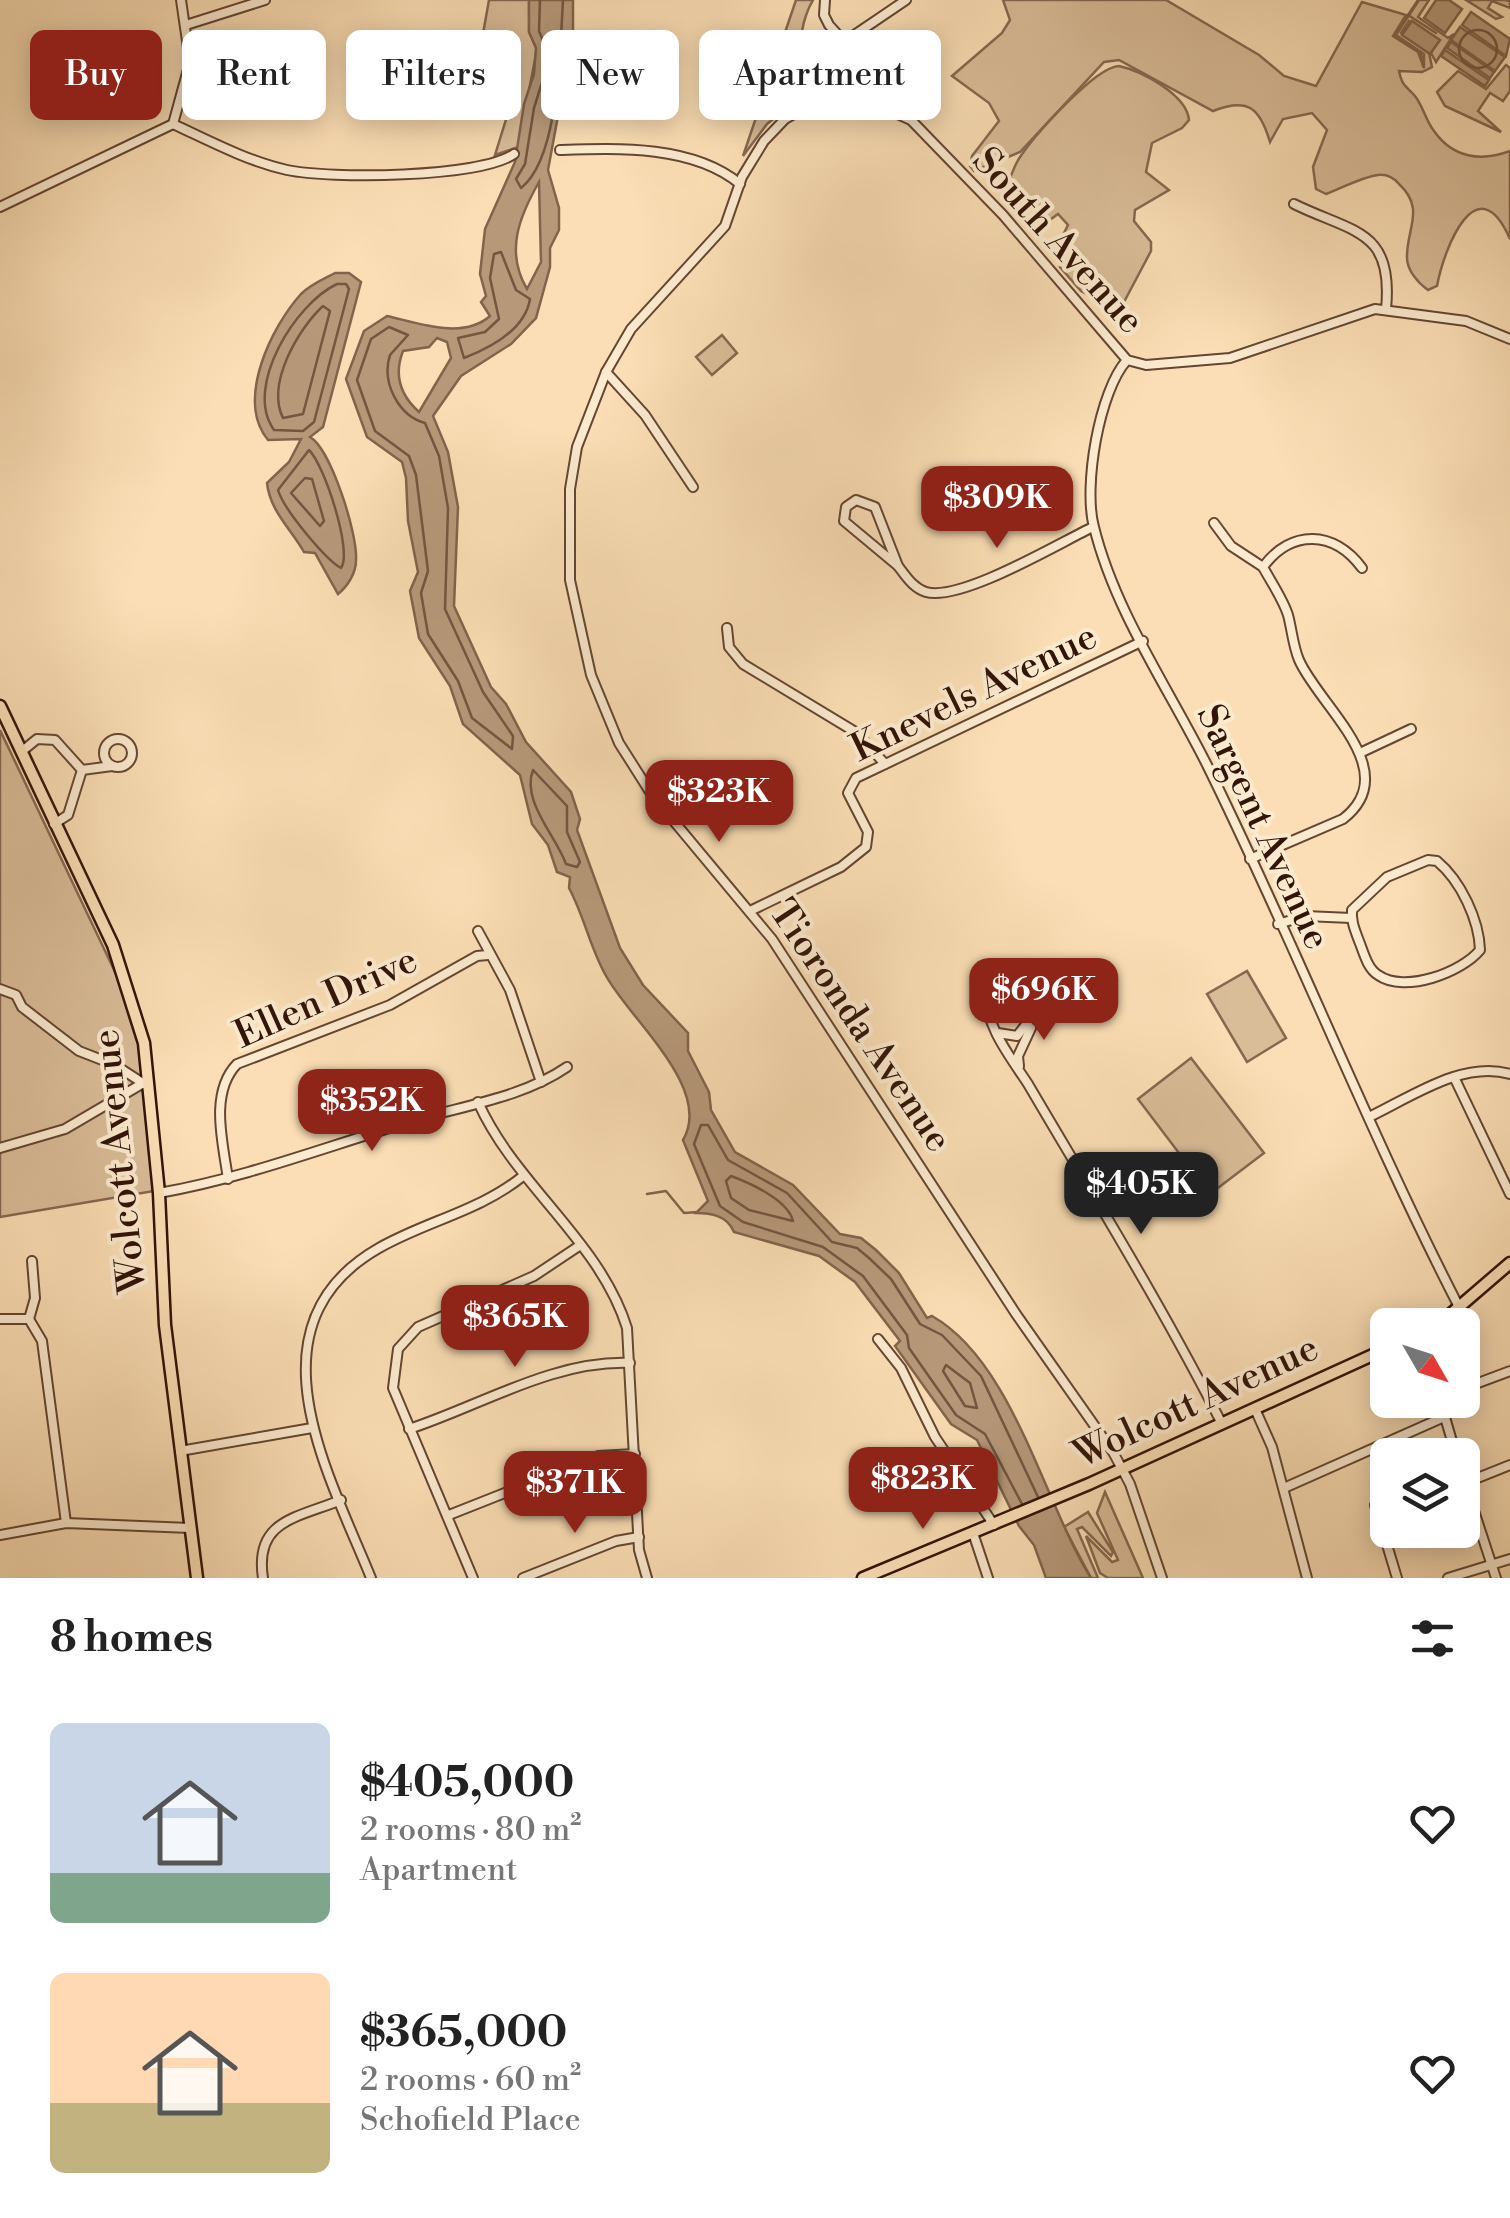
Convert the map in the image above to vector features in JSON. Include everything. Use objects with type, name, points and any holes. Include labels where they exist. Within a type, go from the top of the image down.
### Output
[{"type":"main road","name":"Wolcott Avenue","points":[[0,706],[125,975],[144,1044],[144,1086],[159,1193],[165,1324],[197,1578]]},
{"type":"main road","points":[[1459,1306],[1510,1263]]},
{"type":"main road","name":"Wolcott Avenue","points":[[863,1578],[886,1574],[1370,1356]]},
{"type":"street","points":[[0,207],[173,124],[190,62],[181,0]]},
{"type":"street","points":[[186,24],[266,0]]},
{"type":"street","points":[[826,0],[824,15],[835,30]]},
{"type":"street","points":[[862,30],[906,0]]},
{"type":"street","name":"South Avenue","points":[[740,184],[775,129],[789,120]]},
{"type":"street","name":"South Avenue","points":[[906,120],[1003,214],[1127,360],[1146,364],[1230,358],[1265,350],[1353,314],[1386,308],[1466,320],[1510,339]]},
{"type":"street","points":[[173,124],[256,161],[311,173],[448,171],[514,154]]},
{"type":"street","points":[[560,150],[677,156],[724,171],[740,184]]},
{"type":"street","name":"Tioronda Avenue","points":[[740,184],[724,226],[631,329],[582,426],[570,489],[570,580],[591,675],[605,718],[652,795],[750,911],[1118,1472],[1162,1578]]},
{"type":"street","points":[[1294,204],[1360,232],[1378,246],[1387,274],[1386,308]]},
{"type":"street","name":"Sargent Avenue","points":[[1127,360],[1106,402],[1092,468],[1094,527],[1122,607],[1250,859],[1459,1306]]},
{"type":"street","points":[[606,372],[645,414],[693,487]]},
{"type":"street","points":[[898,566],[875,507],[862,500],[851,502],[844,521],[898,566],[917,588],[938,593],[981,580],[1094,527]]},
{"type":"street","points":[[1214,523],[1231,546],[1262,567],[1288,612],[1299,661],[1362,752],[1364,786],[1354,811],[1250,859]]},
{"type":"street","points":[[1262,567],[1281,546],[1304,538],[1339,544],[1362,568]]},
{"type":"street","points":[[727,628],[729,647],[743,664],[856,733],[885,764]]},
{"type":"street","name":"Knevels Avenue","points":[[750,911],[858,857],[868,832],[847,787],[885,764],[1142,642]]},
{"type":"street","points":[[1362,752],[1411,729]]},
{"type":"street","points":[[20,752],[37,738],[55,740],[82,770]]},
{"type":"street","points":[[54,824],[68,814],[82,770],[94,765],[112,766]]},
{"type":"street","points":[[1428,860],[1437,861],[1458,883],[1478,932],[1480,950],[1468,962],[1421,980],[1389,981],[1372,969],[1351,918],[1358,901],[1387,877],[1428,860]]},
{"type":"street","points":[[1278,924],[1305,916],[1351,918]]},
{"type":"street","points":[[478,932],[510,990],[541,1082]]},
{"type":"street","name":"Ellen Drive","points":[[228,1179],[221,1102],[225,1081],[237,1064],[390,1004],[477,956],[488,955]]},
{"type":"street","points":[[1020,1071],[1018,1056],[1031,1018],[1019,991],[1009,987],[994,991],[986,1001],[998,1033],[1020,1071],[1174,1326],[1222,1424]]},
{"type":"street","points":[[0,989],[16,996],[22,1007],[79,1052],[114,1065],[144,1086],[65,1129],[0,1148]]},
{"type":"street","points":[[998,1033],[1017,1036],[1031,1018]]},
{"type":"street","points":[[159,1193],[228,1179],[478,1102],[541,1082],[567,1067]]},
{"type":"street","points":[[1369,1117],[1454,1076],[1478,1071],[1510,1074]]},
{"type":"street","points":[[1454,1076],[1506,1172],[1510,1194]]},
{"type":"street","points":[[478,1102],[500,1148],[580,1246],[620,1306],[630,1363],[639,1537],[646,1578]]},
{"type":"street","points":[[371,1578],[312,1428],[304,1382],[308,1348],[319,1314],[340,1279],[379,1248],[486,1201],[522,1176]]},
{"type":"street","points":[[473,1578],[450,1515],[393,1388],[392,1372],[398,1349],[410,1333],[431,1319],[534,1276],[580,1246]]},
{"type":"street","points":[[32,1261],[35,1298],[29,1319],[42,1341],[66,1523]]},
{"type":"street","points":[[0,1319],[29,1319]]},
{"type":"street","points":[[878,1339],[900,1368],[935,1437],[997,1524]]},
{"type":"street","points":[[409,1429],[566,1370],[604,1362],[630,1363]]},
{"type":"street","points":[[1480,1382],[1510,1371]]},
{"type":"street","points":[[1255,1409],[1284,1488],[1306,1578]]},
{"type":"street","points":[[1284,1488],[1442,1418]]},
{"type":"street","points":[[180,1451],[312,1428]]},
{"type":"street","points":[[450,1515],[598,1456],[635,1454]]},
{"type":"street","points":[[1480,1474],[1510,1465]]},
{"type":"street","points":[[263,1578],[262,1544],[270,1533],[341,1500]]},
{"type":"street","points":[[0,1535],[66,1523],[190,1528]]},
{"type":"street","points":[[1480,1527],[1496,1578]]},
{"type":"street","points":[[973,1534],[988,1578]]},
{"type":"street","points":[[523,1578],[590,1550],[639,1537]]},
{"type":"street","points":[[1388,1548],[1397,1578]]},
{"type":"street","points":[[1448,1578],[1510,1559]]},
{"type":"shaded area","points":[[489,0],[529,0],[529,32],[537,49],[518,147],[495,155],[506,120],[521,120],[521,30],[484,30]]},
{"type":"shaded area","points":[[796,0],[813,0],[802,30],[786,30]]},
{"type":"shaded area","points":[[1003,0],[1166,0],[1259,55],[1284,76],[1316,86],[1362,2],[1406,15],[1393,36],[1418,52],[1424,68],[1424,54],[1396,35],[1419,0],[1429,0],[1418,17],[1448,38],[1454,34],[1436,62],[1431,53],[1439,40],[1409,21],[1401,33],[1429,53],[1432,67],[1422,72],[1399,71],[1400,76],[1431,127],[1450,147],[1478,157],[1510,151],[1510,239],[1498,218],[1486,209],[1474,211],[1454,235],[1437,286],[1428,290],[1407,263],[1413,211],[1407,193],[1397,182],[1378,175],[1326,194],[1316,189],[1313,167],[1327,130],[1312,113],[1283,119],[1270,142],[1262,121],[1251,108],[1235,105],[1213,111],[1119,60],[1104,62],[1020,152],[974,171],[970,166],[972,156],[999,121],[989,103],[952,76],[1002,33],[1010,20]]},
{"type":"shaded area","points":[[1466,0],[1505,0],[1510,1],[1510,8],[1492,1],[1488,8],[1502,17],[1496,19]]},
{"type":"shaded area","points":[[1506,65],[1510,68],[1510,91],[1503,101],[1490,93],[1478,111],[1501,132],[1445,106],[1437,92],[1458,71],[1486,89]]},
{"type":"shaded area","points":[[1119,66],[1172,93],[1189,120],[1182,128],[1152,143],[1146,172],[1169,190],[1135,210],[1134,221],[1151,242],[1151,251],[1124,302],[1109,306],[1081,291],[1060,267],[1074,252],[1064,233],[1068,225],[1058,214],[1047,222],[1025,199],[1011,201],[1001,191],[1020,157],[1052,119],[1081,89],[1108,69]]},
{"type":"shaded area","points":[[755,120],[772,120],[767,124],[743,156]]},
{"type":"shaded area","points":[[722,335],[737,353],[712,375],[696,357]]},
{"type":"shaded area","points":[[0,730],[135,1014],[154,1191],[0,1217]]},
{"type":"shaded area","points":[[1247,971],[1286,1038],[1247,1062],[1207,994]]},
{"type":"shaded area","points":[[1191,1058],[1264,1153],[1210,1194],[1138,1099]]},
{"type":"shaded area","points":[[1105,1492],[1143,1578],[1108,1578],[1100,1573],[1086,1536],[1112,1562],[1118,1560],[1097,1513]]},
{"type":"shaded area","points":[[1088,1512],[1113,1552],[1111,1556],[1082,1527],[1077,1529],[1098,1578],[1091,1578],[1064,1527]]},
{"type":"water","points":[[529,0],[573,0],[573,30],[541,30],[541,120],[557,120],[548,170],[559,208],[559,230],[550,248],[550,267],[536,318],[511,344],[461,376],[433,416],[448,452],[458,507],[454,606],[491,687],[506,704],[526,742],[571,792],[580,819],[577,830],[620,948],[643,985],[688,1033],[688,1051],[709,1092],[711,1110],[735,1152],[793,1185],[840,1234],[861,1238],[876,1250],[899,1273],[927,1318],[932,1316],[960,1337],[1005,1399],[1091,1578],[1046,1578],[1034,1545],[1019,1526],[977,1440],[951,1424],[895,1346],[900,1341],[855,1282],[819,1256],[734,1232],[723,1219],[696,1213],[708,1201],[683,1140],[689,1120],[687,1098],[678,1076],[605,974],[569,888],[570,877],[557,872],[548,845],[532,824],[520,775],[463,724],[450,686],[419,638],[410,591],[418,572],[402,462],[367,437],[346,379],[364,331],[387,316],[454,328],[479,323],[490,316],[481,302],[486,296],[480,274],[485,229],[515,162],[536,48],[529,32]],"holes":[[[539,182],[541,262],[527,289],[517,262],[517,235]],[[437,338],[447,342],[451,358],[419,412],[407,399],[401,384],[403,351],[429,347]]]},
{"type":"water","points":[[1436,0],[1449,0],[1462,9],[1445,33],[1424,18]]},
{"type":"water","points":[[1471,12],[1510,39],[1506,56],[1462,25]]},
{"type":"water","points":[[1412,21],[1440,40],[1430,54],[1402,35]]},
{"type":"water","points":[[1460,27],[1505,57],[1495,71],[1451,40]]},
{"type":"water","points":[[1451,42],[1494,72],[1490,78],[1447,48]]},
{"type":"water","points":[[1445,50],[1489,80],[1485,86],[1441,56]]},
{"type":"water","points":[[335,273],[349,273],[361,282],[323,427],[310,437],[334,475],[353,532],[355,570],[338,594],[315,553],[304,552],[269,493],[267,483],[289,462],[301,439],[268,440],[255,405],[261,364],[279,325],[301,294]]},
{"type":"waterway","points":[[1418,0],[1394,36],[1421,53],[1423,66]]},
{"type":"waterway","points":[[1408,15],[1436,33]]},
{"type":"waterway","points":[[647,1194],[666,1191],[684,1213],[698,1212]]}]
